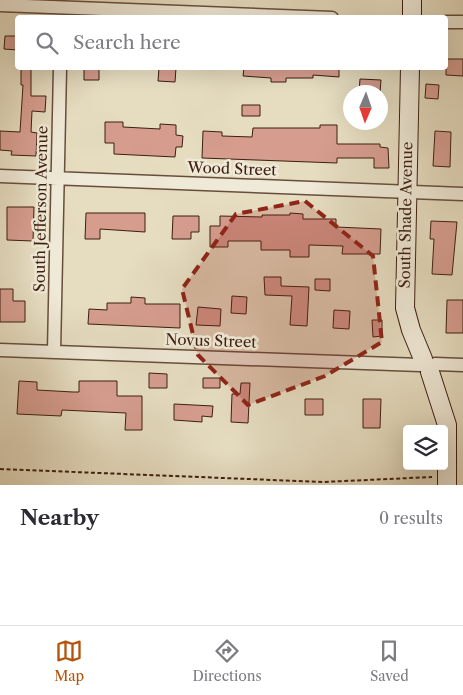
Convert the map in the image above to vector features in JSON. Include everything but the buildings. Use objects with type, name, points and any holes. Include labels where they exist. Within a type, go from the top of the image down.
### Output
[{"type":"street","points":[[412,0],[412,15]]},
{"type":"street","points":[[0,4],[251,15]]},
{"type":"street","points":[[448,22],[463,22]]},
{"type":"street","name":"South Jefferson Avenue","points":[[54,352],[60,70]]},
{"type":"street","name":"South Shade Avenue","points":[[410,70],[405,308],[447,425],[447,481]]},
{"type":"street","name":"Wood Street","points":[[0,176],[463,194]]},
{"type":"street","name":"Novus Street","points":[[0,350],[463,366]]},
{"type":"path","points":[[0,469],[323,482],[417,477],[447,481]]},
{"type":"highlighted area","points":[[305,201],[373,256],[382,342],[325,376],[248,405],[198,355],[182,289],[236,214]]}]
